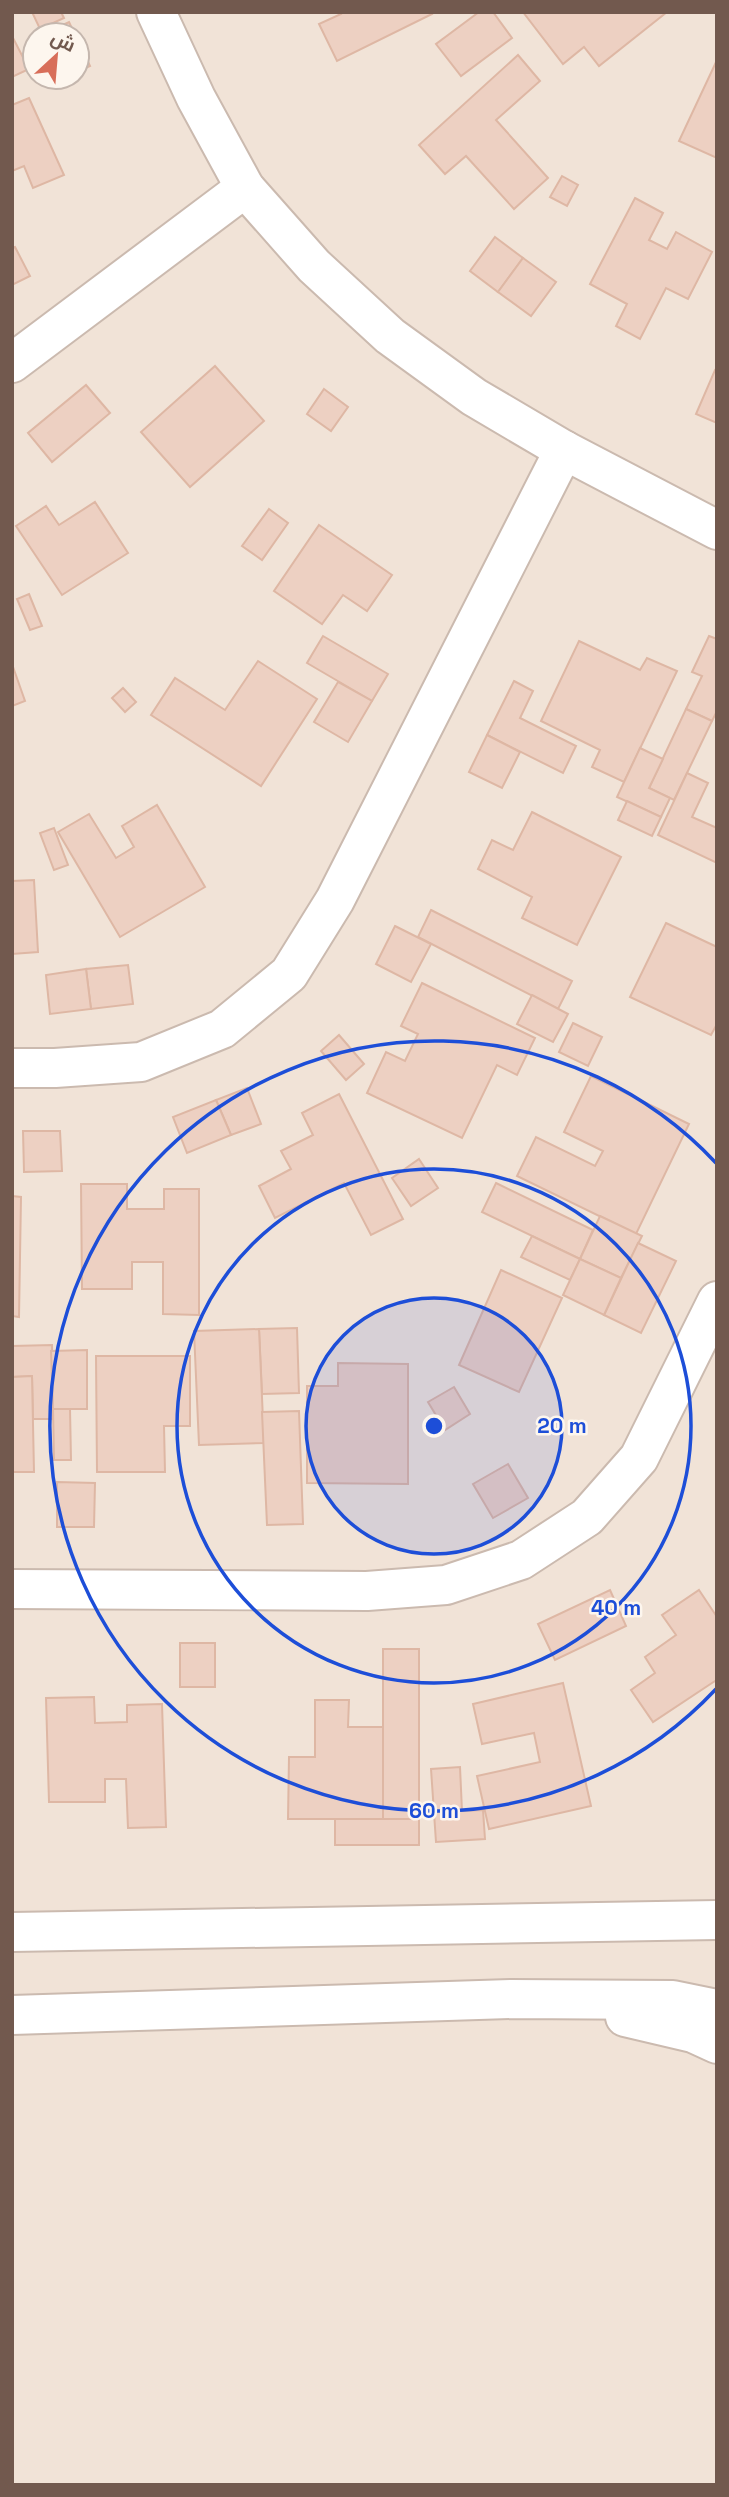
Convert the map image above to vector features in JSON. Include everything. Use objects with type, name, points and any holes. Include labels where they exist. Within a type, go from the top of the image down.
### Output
[{"type":"street","points":[[156,12],[196,99],[245,188],[314,266],[390,336],[474,397],[564,450],[717,530]]},
{"type":"street","points":[[12,363],[245,188]]},
{"type":"street","points":[[12,1068],[141,1062],[222,1029],[289,974],[335,900],[564,450]]},
{"type":"street","points":[[12,1588],[366,1591],[446,1585],[520,1560],[587,1517],[639,1458],[717,1301]]},
{"type":"street","points":[[12,1932],[717,1920]]},
{"type":"street","points":[[512,1999],[653,2022],[693,2033],[717,2044]]},
{"type":"street","points":[[12,2015],[512,1999],[673,2000],[717,2009]]},
{"type":"shaded area","points":[[12,12],[717,12],[717,2485],[12,2485]]},
{"type":"building","points":[[32,12],[61,12],[64,18],[57,21],[36,21]]},
{"type":"building","points":[[340,12],[432,14],[337,61],[319,24],[341,14]]},
{"type":"building","points":[[479,12],[493,12],[512,38],[461,76],[436,44]]},
{"type":"building","points":[[523,12],[667,12],[599,66],[584,47],[563,64]]},
{"type":"building","points":[[12,36],[21,53],[21,73],[12,77]]},
{"type":"building","points":[[518,55],[540,81],[496,120],[548,178],[514,209],[466,156],[445,174],[419,145]]},
{"type":"building","points":[[717,60],[717,158],[679,141]]},
{"type":"building","points":[[29,98],[64,175],[33,188],[24,166],[12,171],[12,105]]},
{"type":"building","points":[[562,176],[578,185],[567,206],[550,197]]},
{"type":"building","points":[[635,198],[663,213],[649,240],[667,249],[676,232],[712,252],[688,299],[666,288],[640,339],[616,326],[627,304],[590,284]]},
{"type":"building","points":[[495,237],[523,258],[498,292],[470,271]]},
{"type":"building","points":[[15,247],[30,276],[12,285],[12,248]]},
{"type":"building","points":[[523,258],[556,282],[531,316],[498,292]]},
{"type":"building","points":[[215,366],[264,421],[190,487],[141,432]]},
{"type":"building","points":[[715,370],[717,371],[717,423],[696,414]]},
{"type":"building","points":[[86,385],[110,413],[52,462],[28,433]]},
{"type":"building","points":[[324,389],[348,407],[331,431],[307,414]]},
{"type":"building","points":[[95,502],[128,553],[62,595],[16,526],[46,506],[59,525]]},
{"type":"building","points":[[269,509],[288,523],[262,560],[242,546]]},
{"type":"building","points":[[319,525],[392,575],[367,611],[343,595],[322,624],[274,591]]},
{"type":"building","points":[[29,594],[42,626],[30,630],[17,599]]},
{"type":"building","points":[[323,636],[388,674],[372,701],[307,663]]},
{"type":"building","points":[[709,636],[717,639],[717,711],[712,721],[686,709],[702,676],[692,672]]},
{"type":"building","points":[[579,641],[640,670],[647,658],[677,671],[624,782],[592,767],[600,750],[541,721]]},
{"type":"building","points":[[258,661],[317,699],[261,786],[151,715],[175,678],[225,710]]},
{"type":"building","points":[[12,664],[25,701],[12,706]]},
{"type":"building","points":[[514,681],[533,691],[520,718],[576,746],[563,773],[487,735]]},
{"type":"building","points":[[338,682],[372,701],[348,742],[314,722]]},
{"type":"building","points":[[123,688],[136,702],[125,712],[112,698]]},
{"type":"building","points":[[686,709],[712,721],[674,800],[649,788]]},
{"type":"building","points":[[487,735],[520,752],[502,788],[469,772]]},
{"type":"building","points":[[640,748],[663,759],[649,788],[670,798],[661,817],[617,797]]},
{"type":"building","points":[[687,773],[708,783],[692,817],[717,828],[717,863],[658,835]]},
{"type":"building","points":[[627,801],[661,817],[652,836],[618,820]]},
{"type":"building","points":[[157,805],[205,887],[120,937],[58,832],[89,814],[116,858],[134,847],[122,826]]},
{"type":"building","points":[[532,812],[621,857],[577,945],[522,918],[532,897],[478,869],[492,840],[513,850]]},
{"type":"building","points":[[54,828],[68,865],[54,870],[40,833]]},
{"type":"building","points":[[34,880],[38,952],[12,954],[12,881]]},
{"type":"building","points":[[431,910],[572,981],[558,1009],[418,937]]},
{"type":"building","points":[[666,923],[717,947],[717,1024],[711,1035],[630,997]]},
{"type":"building","points":[[395,926],[431,944],[411,982],[376,964]]},
{"type":"building","points":[[128,965],[133,1004],[91,1009],[86,969]]},
{"type":"building","points":[[86,969],[91,1009],[50,1014],[46,975]]},
{"type":"building","points":[[422,983],[535,1038],[517,1075],[497,1065],[462,1138],[367,1093],[386,1052],[405,1061],[418,1034],[401,1026]]},
{"type":"building","points":[[532,995],[568,1014],[553,1042],[517,1024]]},
{"type":"building","points":[[573,1023],[602,1037],[588,1066],[559,1052]]},
{"type":"building","points":[[339,1035],[364,1064],[346,1080],[321,1051]]},
{"type":"building","points":[[591,1076],[689,1124],[636,1234],[517,1176],[536,1137],[595,1166],[603,1151],[564,1132]]},
{"type":"building","points":[[247,1088],[261,1124],[231,1135],[216,1100]]},
{"type":"building","points":[[339,1094],[403,1219],[371,1235],[344,1183],[275,1218],[259,1186],[291,1169],[281,1151],[313,1135],[302,1113]]},
{"type":"building","points":[[216,1100],[231,1135],[187,1153],[173,1117]]},
{"type":"building","points":[[23,1131],[60,1131],[62,1171],[24,1172]]},
{"type":"building","points":[[419,1159],[438,1188],[411,1206],[392,1178]]},
{"type":"building","points":[[496,1183],[593,1230],[580,1259],[482,1212]]},
{"type":"building","points":[[81,1184],[127,1184],[127,1209],[164,1209],[164,1189],[199,1189],[199,1315],[163,1314],[163,1262],[132,1262],[132,1289],[82,1289]]},
{"type":"building","points":[[12,1196],[21,1197],[19,1317],[12,1316]]},
{"type":"building","points":[[600,1216],[642,1236],[621,1278],[580,1259]]},
{"type":"building","points":[[532,1236],[580,1259],[570,1280],[521,1257]]},
{"type":"building","points":[[638,1243],[676,1261],[641,1333],[604,1315]]},
{"type":"building","points":[[580,1259],[621,1278],[604,1315],[563,1295]]},
{"type":"building","points":[[501,1270],[562,1298],[519,1392],[459,1365]]},
{"type":"building","points":[[297,1328],[299,1393],[262,1394],[259,1329]]},
{"type":"building","points":[[259,1329],[264,1443],[199,1445],[194,1331]]},
{"type":"building","points":[[52,1345],[53,1419],[33,1419],[32,1376],[12,1377],[12,1346]]},
{"type":"building","points":[[87,1350],[87,1409],[53,1409],[51,1351]]},
{"type":"building","points":[[96,1356],[190,1356],[190,1426],[164,1426],[165,1472],[97,1472]]},
{"type":"building","points":[[338,1363],[408,1364],[408,1484],[307,1483],[307,1386],[338,1386]]},
{"type":"building","points":[[32,1376],[34,1472],[12,1472],[12,1377]]},
{"type":"building","points":[[454,1387],[470,1414],[445,1430],[428,1402]]},
{"type":"building","points":[[53,1409],[70,1409],[71,1460],[54,1460]]},
{"type":"building","points":[[299,1411],[303,1524],[267,1525],[262,1412]]},
{"type":"building","points":[[508,1464],[528,1498],[493,1518],[473,1484]]},
{"type":"building","points":[[57,1482],[95,1483],[94,1527],[57,1527]]},
{"type":"building","points":[[610,1590],[626,1626],[555,1660],[538,1624]]},
{"type":"building","points":[[699,1590],[717,1617],[717,1683],[715,1681],[653,1722],[631,1690],[655,1673],[645,1657],[676,1635],[662,1615]]},
{"type":"building","points":[[180,1643],[215,1643],[215,1687],[180,1687]]},
{"type":"building","points":[[383,1649],[419,1649],[419,1819],[383,1819]]},
{"type":"building","points":[[563,1683],[591,1806],[489,1829],[477,1776],[540,1762],[534,1733],[482,1744],[473,1704]]},
{"type":"building","points":[[94,1697],[95,1723],[127,1722],[127,1705],[162,1704],[166,1827],[128,1828],[126,1779],[105,1779],[105,1802],[49,1802],[46,1698]]},
{"type":"building","points":[[315,1700],[349,1700],[348,1727],[383,1727],[383,1819],[288,1819],[289,1757],[315,1757]]},
{"type":"building","points":[[460,1767],[462,1811],[483,1810],[485,1839],[436,1842],[431,1769]]},
{"type":"building","points":[[335,1819],[419,1819],[419,1845],[335,1845]]}]
